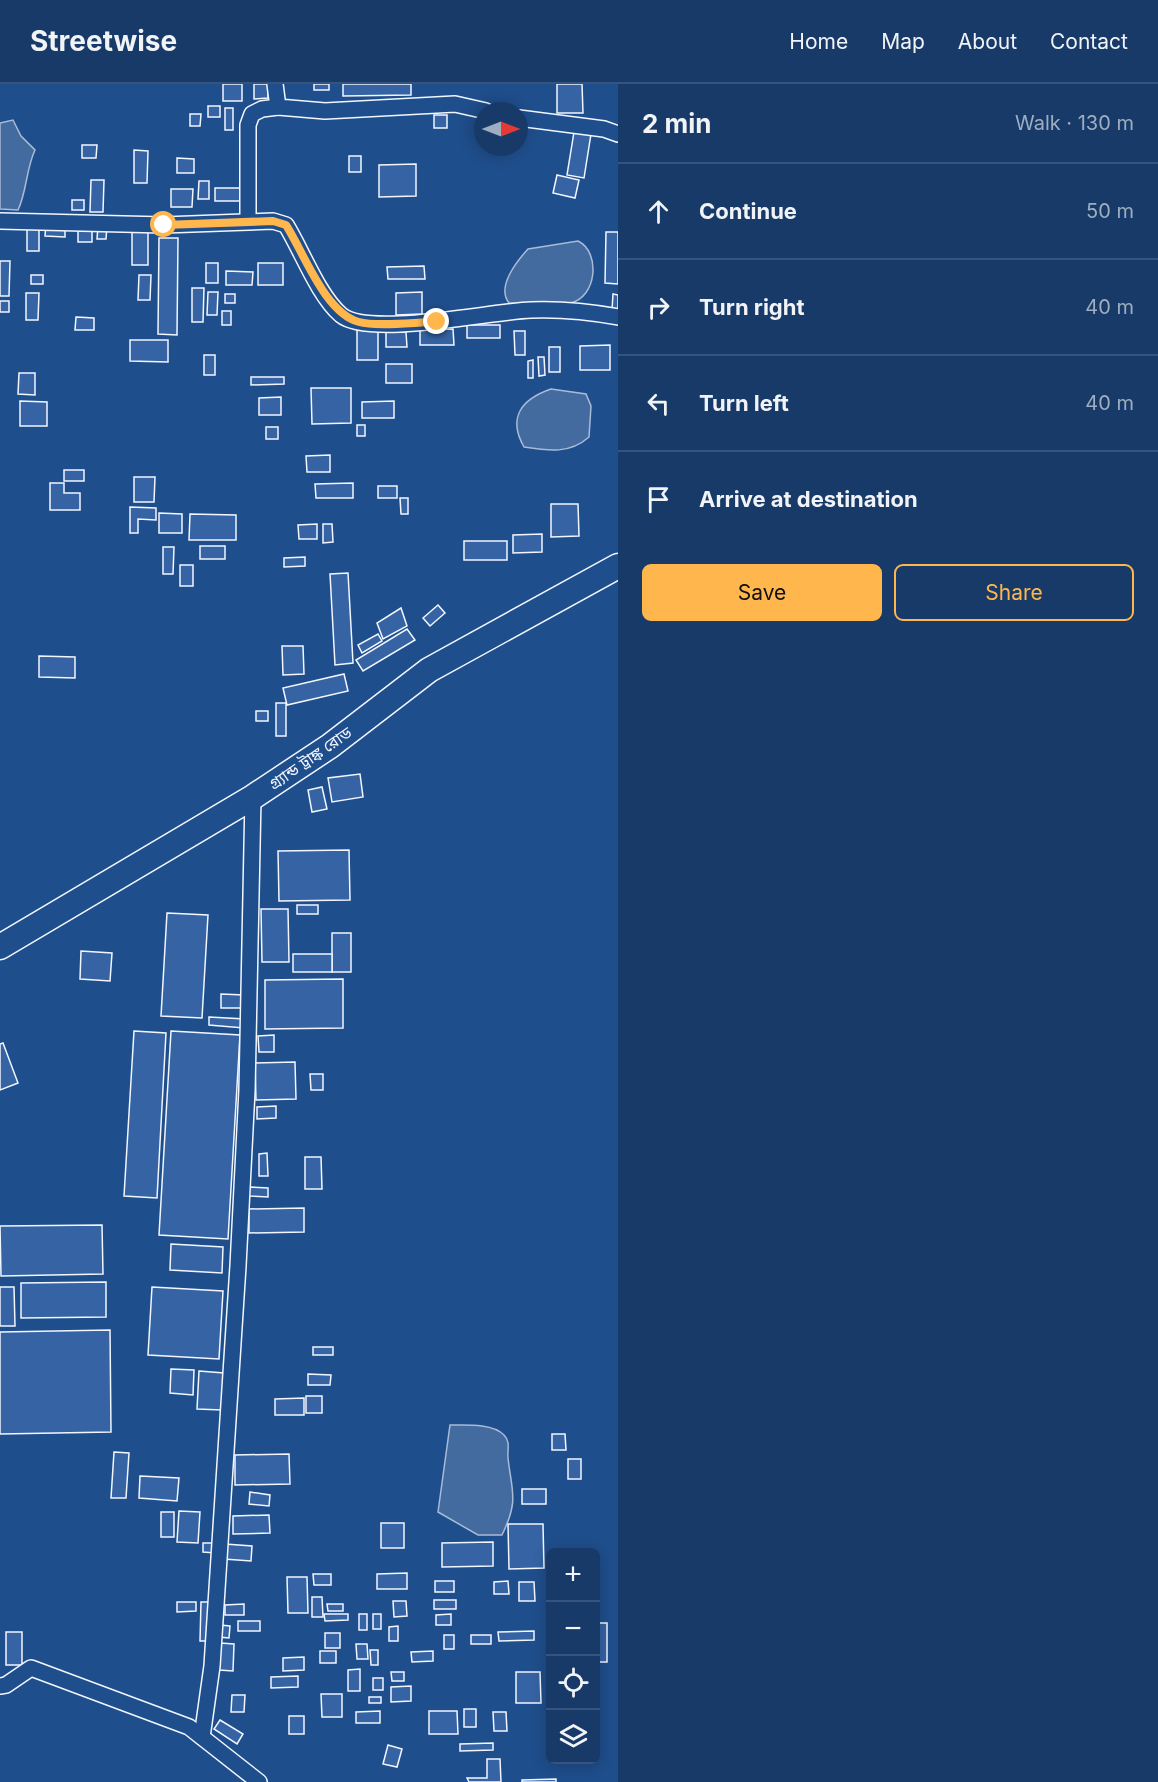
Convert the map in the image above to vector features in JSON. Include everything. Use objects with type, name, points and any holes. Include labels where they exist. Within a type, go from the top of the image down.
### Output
[{"type":"highway","name":"গ্র্যান্ড ট্রাঙ্ক রোড","points":[[0,947],[253,797],[330,746],[429,670],[618,566]]},
{"type":"street","points":[[275,84],[278,107]]},
{"type":"street","points":[[248,221],[248,125],[252,114],[262,109],[278,107],[325,111],[455,104],[474,108]]},
{"type":"street","points":[[528,119],[604,129],[618,134]]},
{"type":"street","points":[[0,221],[164,225],[273,221],[286,225],[329,299],[342,315],[360,323],[437,322],[531,310],[618,317]]},
{"type":"street","points":[[202,1737],[214,1632],[238,1266],[247,1090],[253,797]]},
{"type":"street","points":[[0,1686],[6,1685],[31,1668],[189,1727],[260,1782]]},
{"type":"water","points":[[13,120],[21,136],[35,150],[18,210],[0,209],[0,123]]},
{"type":"water","points":[[578,241],[585,247],[593,264],[593,274],[586,293],[570,303],[555,305],[509,303],[505,290],[506,282],[509,274],[528,249]]},
{"type":"water","points":[[551,389],[586,394],[591,406],[589,437],[567,449],[524,447],[517,427],[520,410],[532,398]]},
{"type":"water","points":[[450,1425],[493,1428],[506,1438],[513,1496],[511,1513],[502,1535],[478,1535],[438,1512]]},
{"type":"building","points":[[223,84],[242,84],[242,101],[223,101]]},
{"type":"building","points":[[254,84],[268,84],[268,98],[254,99]]},
{"type":"building","points":[[314,84],[329,84],[329,90],[314,90]]},
{"type":"building","points":[[343,84],[411,84],[411,95],[343,96]]},
{"type":"building","points":[[557,84],[582,84],[583,113],[557,113]]},
{"type":"building","points":[[208,106],[220,106],[220,117],[208,117]]},
{"type":"building","points":[[225,108],[233,108],[233,130],[225,130]]},
{"type":"building","points":[[190,114],[201,114],[200,126],[190,126]]},
{"type":"building","points":[[434,115],[447,115],[447,128],[434,128]]},
{"type":"building","points":[[574,132],[591,134],[584,178],[567,175]]},
{"type":"building","points":[[82,145],[97,145],[96,158],[82,158]]},
{"type":"building","points":[[134,150],[148,151],[147,183],[134,183]]},
{"type":"building","points":[[349,156],[361,156],[361,172],[349,172]]},
{"type":"building","points":[[177,158],[194,159],[194,173],[177,173]]},
{"type":"building","points":[[416,164],[416,196],[379,197],[379,165]]},
{"type":"building","points":[[557,175],[579,180],[575,198],[553,193]]},
{"type":"building","points":[[91,180],[104,180],[103,212],[90,212]]},
{"type":"building","points":[[199,181],[209,181],[209,199],[198,199]]},
{"type":"building","points":[[215,188],[244,188],[244,201],[215,201]]},
{"type":"building","points":[[171,189],[193,189],[192,207],[171,207]]},
{"type":"building","points":[[72,200],[84,200],[84,210],[72,210]]},
{"type":"building","points":[[46,224],[65,225],[65,237],[45,236]]},
{"type":"building","points":[[27,226],[39,226],[39,251],[27,251]]},
{"type":"building","points":[[98,226],[107,226],[106,239],[97,239]]},
{"type":"building","points":[[78,227],[92,227],[92,242],[78,242]]},
{"type":"building","points":[[132,229],[148,229],[148,265],[132,265]]},
{"type":"building","points":[[606,232],[618,232],[618,284],[605,283]]},
{"type":"building","points":[[159,238],[178,238],[177,335],[158,334]]},
{"type":"building","points":[[0,261],[10,261],[9,296],[0,296]]},
{"type":"building","points":[[206,263],[218,263],[218,283],[206,283]]},
{"type":"building","points":[[258,263],[283,263],[283,285],[258,285]]},
{"type":"building","points":[[424,266],[425,279],[388,279],[387,267]]},
{"type":"building","points":[[226,271],[253,272],[252,285],[226,285]]},
{"type":"building","points":[[31,275],[43,275],[43,284],[31,284]]},
{"type":"building","points":[[139,275],[151,275],[150,300],[138,300]]},
{"type":"building","points":[[192,288],[204,288],[203,322],[192,322]]},
{"type":"building","points":[[208,292],[218,292],[217,315],[207,315]]},
{"type":"building","points":[[422,292],[422,314],[396,315],[396,293]]},
{"type":"building","points":[[26,293],[39,293],[38,320],[26,320]]},
{"type":"building","points":[[225,294],[235,294],[235,303],[225,303]]},
{"type":"building","points":[[613,294],[618,295],[618,310],[612,310]]},
{"type":"building","points":[[0,301],[9,301],[9,312],[0,312]]},
{"type":"building","points":[[222,311],[231,311],[231,325],[222,325]]},
{"type":"building","points":[[76,317],[94,318],[94,330],[75,330]]},
{"type":"building","points":[[467,325],[500,325],[500,338],[467,338]]},
{"type":"building","points":[[357,328],[378,328],[378,360],[357,360]]},
{"type":"building","points":[[453,329],[454,345],[420,345],[420,330]]},
{"type":"building","points":[[514,331],[525,331],[525,355],[515,355]]},
{"type":"building","points":[[386,332],[406,332],[407,347],[386,347]]},
{"type":"building","points":[[130,340],[168,340],[168,362],[130,361]]},
{"type":"building","points":[[610,345],[610,370],[580,370],[580,346]]},
{"type":"building","points":[[549,347],[560,347],[560,372],[549,372]]},
{"type":"building","points":[[204,355],[215,355],[215,375],[204,375]]},
{"type":"building","points":[[538,357],[544,357],[545,375],[539,376]]},
{"type":"building","points":[[533,360],[533,378],[528,378],[528,361]]},
{"type":"building","points":[[386,364],[412,364],[412,383],[386,383]]},
{"type":"building","points":[[19,373],[35,373],[35,395],[18,394]]},
{"type":"building","points":[[251,377],[284,377],[284,384],[251,385]]},
{"type":"building","points":[[311,388],[351,388],[351,423],[312,424]]},
{"type":"building","points":[[281,397],[281,415],[259,415],[259,398]]},
{"type":"building","points":[[20,401],[47,402],[47,426],[20,426]]},
{"type":"building","points":[[394,401],[394,418],[362,418],[362,402]]},
{"type":"building","points":[[357,425],[365,425],[365,436],[357,436]]},
{"type":"building","points":[[266,427],[278,427],[278,439],[266,439]]},
{"type":"building","points":[[330,455],[330,472],[307,472],[306,456]]},
{"type":"building","points":[[64,470],[84,470],[84,481],[64,481]]},
{"type":"building","points":[[134,477],[155,477],[154,502],[134,502]]},
{"type":"building","points":[[50,483],[64,483],[64,493],[80,493],[80,510],[50,510]]},
{"type":"building","points":[[353,483],[353,498],[316,498],[315,484]]},
{"type":"building","points":[[378,486],[397,486],[397,498],[378,498]]},
{"type":"building","points":[[400,498],[408,498],[408,514],[401,514]]},
{"type":"building","points":[[551,504],[578,504],[579,536],[551,537]]},
{"type":"building","points":[[130,507],[156,508],[156,520],[138,519],[138,533],[130,533]]},
{"type":"building","points":[[159,513],[182,514],[182,533],[159,533]]},
{"type":"building","points":[[190,514],[236,515],[236,540],[189,540]]},
{"type":"building","points":[[317,524],[317,539],[299,539],[298,525]]},
{"type":"building","points":[[323,524],[332,524],[333,542],[323,543]]},
{"type":"building","points":[[542,534],[542,552],[513,553],[513,535]]},
{"type":"building","points":[[464,541],[507,541],[507,560],[464,560]]},
{"type":"building","points":[[200,546],[225,546],[225,559],[200,559]]},
{"type":"building","points":[[163,547],[174,547],[173,574],[163,574]]},
{"type":"building","points":[[305,557],[305,566],[284,567],[284,558]]},
{"type":"building","points":[[180,565],[193,565],[193,586],[180,586]]},
{"type":"building","points":[[348,573],[353,663],[335,665],[330,574]]},
{"type":"building","points":[[438,605],[445,613],[430,626],[423,618]]},
{"type":"building","points":[[401,608],[407,626],[383,639],[377,623]]},
{"type":"building","points":[[407,629],[415,640],[363,671],[356,660]]},
{"type":"building","points":[[378,634],[382,641],[362,653],[358,645]]},
{"type":"building","points":[[282,646],[303,646],[304,674],[283,675]]},
{"type":"building","points":[[39,656],[75,657],[75,678],[39,677]]},
{"type":"building","points":[[344,674],[348,691],[287,705],[283,688]]},
{"type":"building","points":[[276,703],[286,703],[286,736],[276,736]]},
{"type":"building","points":[[256,711],[268,711],[268,721],[256,721]]},
{"type":"building","points":[[360,774],[363,797],[332,802],[328,778]]},
{"type":"building","points":[[322,787],[327,809],[312,812],[308,790]]},
{"type":"building","points":[[349,850],[350,900],[279,901],[278,851]]},
{"type":"building","points":[[297,905],[318,905],[318,914],[297,914]]},
{"type":"building","points":[[261,909],[288,909],[289,962],[262,962]]},
{"type":"building","points":[[167,913],[208,915],[202,1018],[161,1016]]},
{"type":"building","points":[[332,933],[351,933],[351,972],[332,972]]},
{"type":"building","points":[[81,951],[112,953],[110,981],[80,979]]},
{"type":"building","points":[[293,954],[332,954],[332,972],[293,972]]},
{"type":"building","points":[[343,979],[343,1028],[265,1029],[265,980]]},
{"type":"building","points":[[221,994],[244,995],[244,1008],[221,1008]]},
{"type":"building","points":[[209,1017],[245,1019],[244,1028],[209,1025]]},
{"type":"building","points":[[134,1031],[166,1033],[157,1198],[124,1196]]},
{"type":"building","points":[[171,1031],[240,1035],[228,1239],[159,1235]]},
{"type":"building","points":[[274,1035],[274,1052],[259,1052],[258,1036]]},
{"type":"building","points":[[3,1043],[18,1083],[0,1090],[0,1044]]},
{"type":"building","points":[[295,1062],[296,1099],[256,1100],[255,1063]]},
{"type":"building","points":[[310,1074],[323,1074],[323,1090],[311,1090]]},
{"type":"building","points":[[276,1106],[276,1118],[257,1119],[257,1107]]},
{"type":"building","points":[[267,1153],[268,1176],[259,1176],[259,1154]]},
{"type":"building","points":[[305,1157],[321,1157],[322,1189],[305,1189]]},
{"type":"building","points":[[249,1187],[268,1188],[268,1197],[249,1196]]},
{"type":"building","points":[[304,1208],[304,1232],[249,1233],[249,1209]]},
{"type":"building","points":[[102,1225],[103,1274],[1,1276],[0,1226]]},
{"type":"building","points":[[171,1244],[223,1247],[222,1273],[170,1270]]},
{"type":"building","points":[[106,1282],[106,1317],[21,1318],[21,1283]]},
{"type":"building","points":[[0,1287],[14,1287],[15,1326],[0,1326]]},
{"type":"building","points":[[152,1287],[223,1291],[219,1359],[148,1355]]},
{"type":"building","points":[[110,1330],[111,1432],[0,1434],[0,1332]]},
{"type":"building","points":[[313,1347],[333,1347],[333,1355],[313,1355]]},
{"type":"building","points":[[171,1369],[194,1370],[193,1395],[170,1393]]},
{"type":"building","points":[[199,1371],[224,1373],[222,1410],[197,1409]]},
{"type":"building","points":[[308,1374],[331,1375],[330,1385],[308,1385]]},
{"type":"building","points":[[306,1396],[322,1396],[322,1413],[306,1413]]},
{"type":"building","points":[[304,1398],[304,1415],[275,1415],[275,1399]]},
{"type":"building","points":[[552,1434],[565,1434],[566,1450],[552,1450]]},
{"type":"building","points":[[114,1452],[129,1453],[126,1498],[111,1498]]},
{"type":"building","points":[[289,1454],[290,1484],[235,1485],[235,1455]]},
{"type":"building","points":[[568,1459],[581,1459],[581,1479],[568,1479]]},
{"type":"building","points":[[140,1476],[179,1478],[177,1501],[139,1498]]},
{"type":"building","points":[[522,1489],[546,1489],[546,1504],[522,1504]]},
{"type":"building","points":[[250,1492],[270,1495],[269,1506],[249,1504]]},
{"type":"building","points":[[179,1511],[200,1512],[198,1543],[177,1542]]},
{"type":"building","points":[[161,1512],[174,1512],[174,1537],[161,1537]]},
{"type":"building","points":[[269,1515],[270,1533],[233,1534],[233,1516]]},
{"type":"building","points":[[381,1523],[404,1523],[404,1548],[381,1548]]},
{"type":"building","points":[[508,1524],[543,1524],[544,1568],[509,1569]]},
{"type":"building","points":[[493,1542],[493,1566],[442,1567],[442,1543]]},
{"type":"building","points":[[203,1543],[215,1543],[215,1553],[203,1552]]},
{"type":"building","points":[[225,1544],[252,1546],[251,1561],[224,1559]]},
{"type":"building","points":[[407,1573],[407,1589],[377,1589],[377,1574]]},
{"type":"building","points":[[313,1574],[331,1574],[331,1585],[314,1585]]},
{"type":"building","points":[[287,1577],[307,1577],[308,1613],[288,1613]]},
{"type":"building","points":[[435,1581],[454,1581],[454,1592],[435,1592]]},
{"type":"building","points":[[508,1581],[509,1594],[494,1594],[494,1582]]},
{"type":"building","points":[[519,1582],[534,1582],[535,1601],[519,1601]]},
{"type":"building","points":[[312,1597],[322,1597],[323,1617],[312,1617]]},
{"type":"building","points":[[434,1600],[456,1600],[456,1609],[434,1609]]},
{"type":"building","points":[[393,1601],[406,1601],[407,1616],[394,1617]]},
{"type":"building","points":[[177,1602],[196,1602],[196,1611],[177,1612]]},
{"type":"building","points":[[201,1602],[209,1602],[208,1641],[200,1641]]},
{"type":"building","points":[[244,1604],[244,1615],[225,1615],[225,1605]]},
{"type":"building","points":[[327,1604],[343,1604],[343,1611],[328,1611]]},
{"type":"building","points":[[324,1614],[348,1614],[348,1620],[325,1621]]},
{"type":"building","points":[[359,1614],[367,1614],[367,1630],[359,1630]]},
{"type":"building","points":[[373,1614],[381,1614],[381,1629],[373,1629]]},
{"type":"building","points":[[451,1614],[451,1625],[436,1625],[436,1615]]},
{"type":"building","points":[[238,1621],[260,1621],[260,1631],[238,1631]]},
{"type":"building","points":[[600,1623],[607,1623],[607,1662],[600,1662]]},
{"type":"building","points":[[220,1625],[230,1626],[229,1638],[219,1637]]},
{"type":"building","points":[[398,1626],[398,1641],[389,1641],[389,1627]]},
{"type":"building","points":[[534,1631],[534,1640],[499,1641],[498,1632]]},
{"type":"building","points":[[6,1632],[22,1632],[22,1665],[6,1665]]},
{"type":"building","points":[[325,1633],[340,1633],[340,1648],[325,1648]]},
{"type":"building","points":[[444,1635],[454,1635],[454,1649],[444,1649]]},
{"type":"building","points":[[471,1635],[491,1635],[491,1644],[471,1644]]},
{"type":"building","points":[[220,1643],[234,1644],[233,1671],[219,1670]]},
{"type":"building","points":[[356,1644],[367,1644],[368,1659],[357,1659]]},
{"type":"building","points":[[370,1650],[378,1650],[378,1665],[371,1665]]},
{"type":"building","points":[[320,1651],[336,1651],[336,1663],[320,1663]]},
{"type":"building","points":[[433,1651],[433,1661],[412,1662],[411,1652]]},
{"type":"building","points":[[304,1657],[304,1670],[283,1671],[283,1658]]},
{"type":"building","points":[[360,1669],[360,1691],[348,1691],[348,1670]]},
{"type":"building","points":[[391,1672],[404,1672],[404,1681],[392,1681]]},
{"type":"building","points":[[516,1672],[540,1672],[541,1703],[516,1703]]},
{"type":"building","points":[[298,1676],[298,1687],[271,1688],[271,1677]]},
{"type":"building","points":[[373,1678],[383,1678],[383,1690],[373,1690]]},
{"type":"building","points":[[411,1686],[411,1701],[391,1702],[391,1687]]},
{"type":"building","points":[[321,1694],[342,1694],[342,1717],[322,1717]]},
{"type":"building","points":[[232,1695],[245,1695],[244,1712],[231,1712]]},
{"type":"building","points":[[369,1697],[381,1697],[381,1703],[369,1703]]},
{"type":"building","points":[[464,1709],[476,1709],[476,1727],[464,1727]]},
{"type":"building","points":[[380,1711],[380,1723],[356,1723],[356,1712]]},
{"type":"building","points":[[429,1711],[457,1711],[458,1734],[429,1734]]},
{"type":"building","points":[[493,1712],[506,1712],[507,1731],[494,1731]]},
{"type":"building","points":[[289,1716],[304,1716],[304,1734],[289,1734]]},
{"type":"building","points":[[220,1720],[243,1734],[237,1744],[214,1729]]},
{"type":"building","points":[[493,1743],[493,1750],[460,1751],[460,1744]]},
{"type":"building","points":[[388,1745],[402,1749],[397,1767],[383,1764]]},
{"type":"building","points":[[487,1759],[500,1759],[501,1782],[469,1782],[467,1778],[487,1778]]},
{"type":"building","points":[[556,1779],[556,1782],[522,1782],[522,1780]]},
{"type":"route","points":[[164,225],[273,221],[286,225],[323,291],[342,315],[360,323],[437,322]]}]
